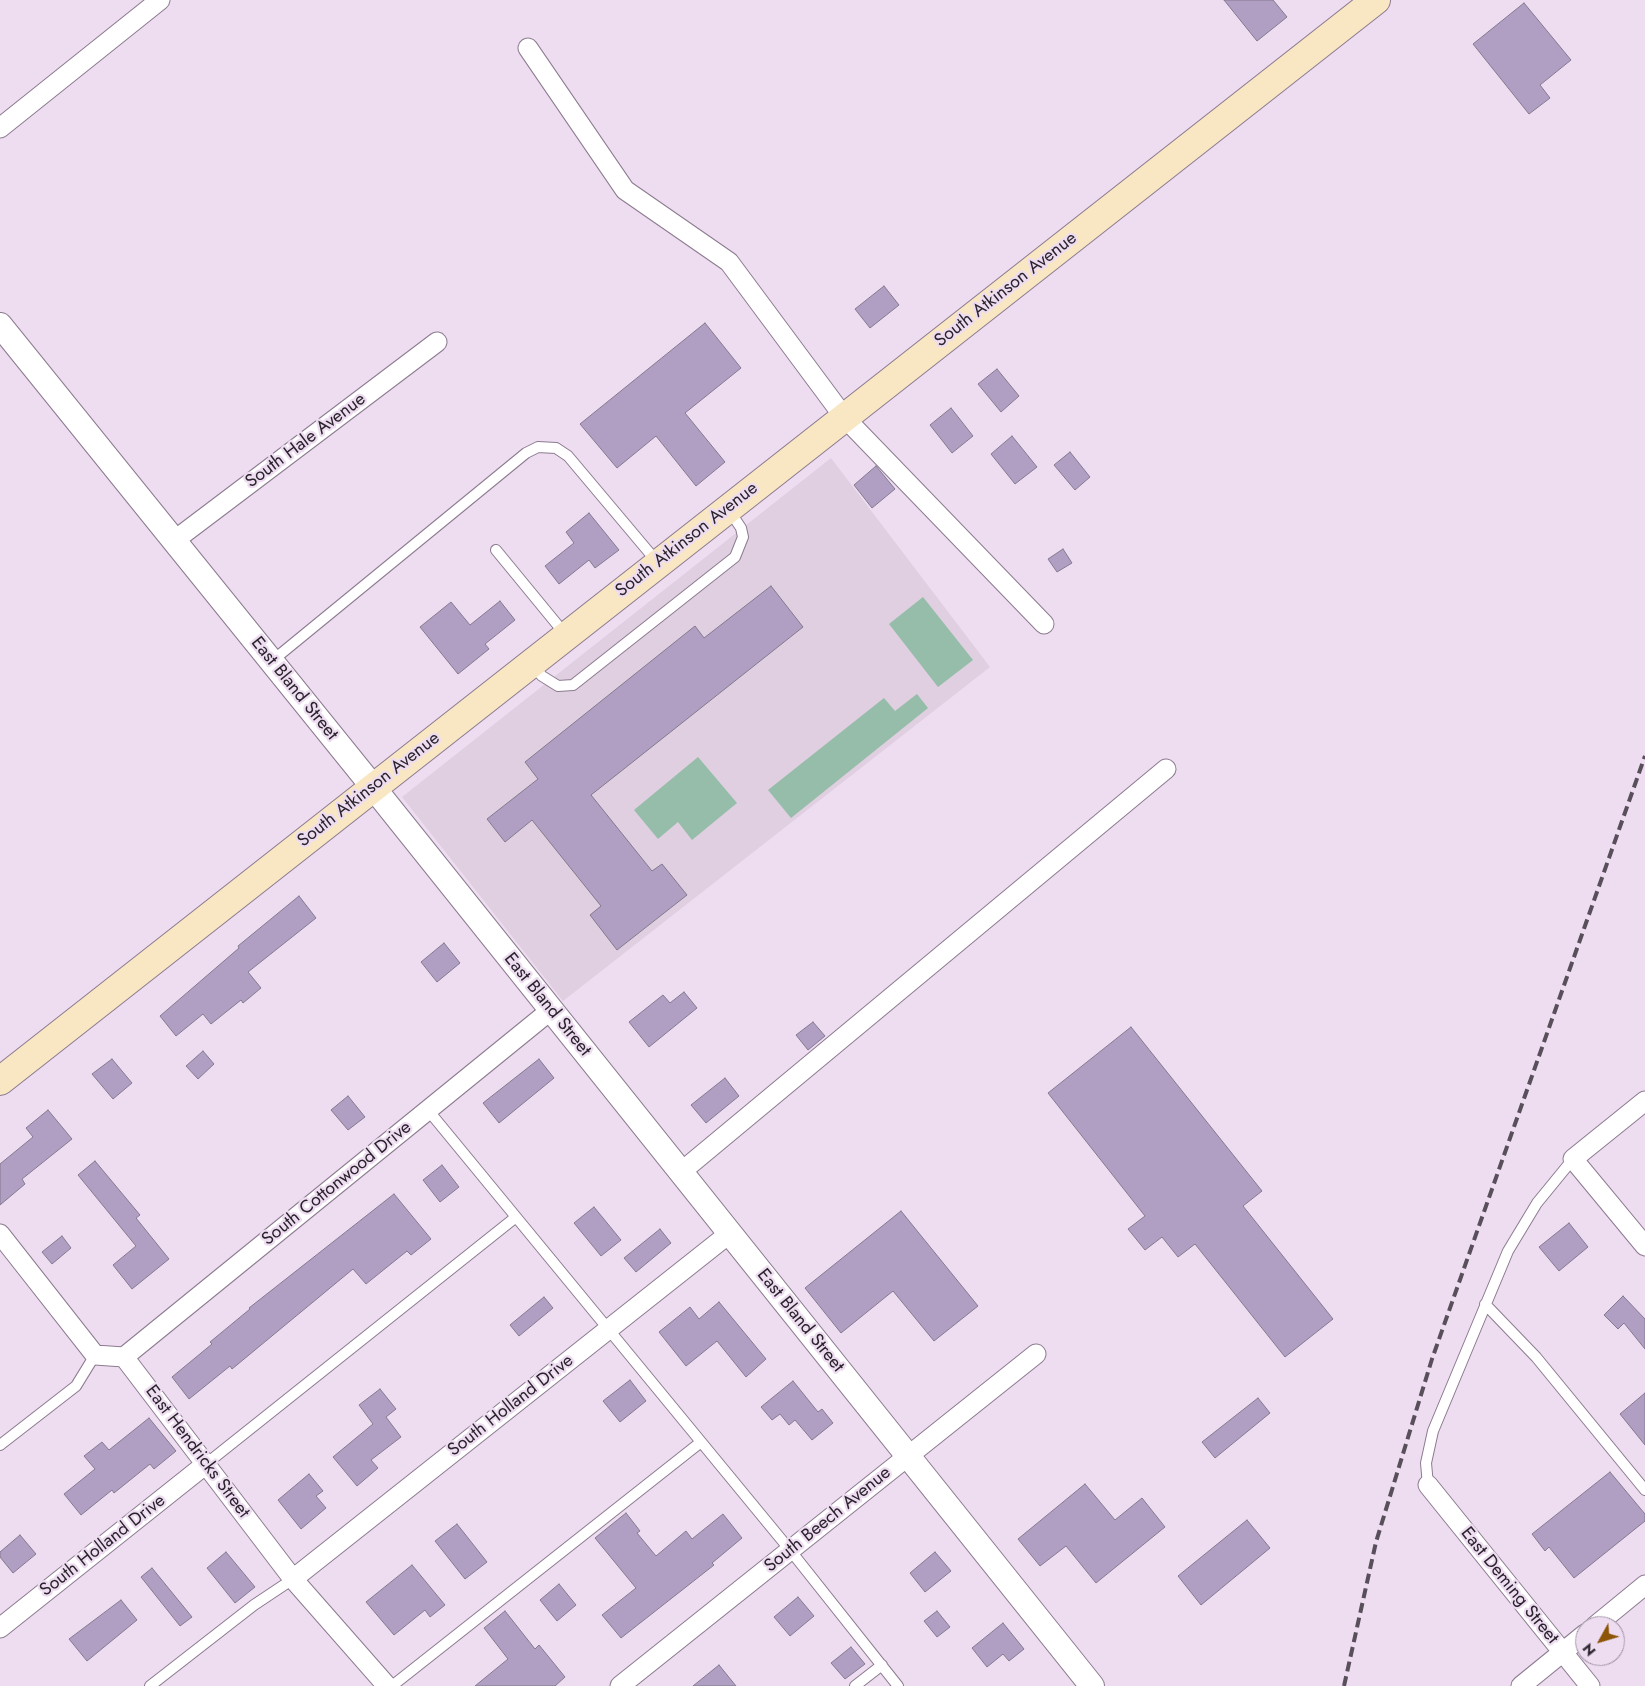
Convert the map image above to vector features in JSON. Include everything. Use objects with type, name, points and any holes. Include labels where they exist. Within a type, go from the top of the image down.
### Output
[{"type":"main road","name":"South Atkinson Avenue","points":[[0,1081],[1376,0]]},
{"type":"street","points":[[0,128],[160,0]]},
{"type":"street","points":[[528,48],[625,190],[729,262],[844,417],[1044,624]]},
{"type":"street","name":"East Bland Street","points":[[0,326],[175,540],[730,1233],[908,1456],[1085,1684]]},
{"type":"street","name":"South Hale Avenue","points":[[175,540],[437,342]]},
{"type":"street","points":[[680,1172],[1166,769]]},
{"type":"street","name":"South Cottonwood Drive","points":[[124,1357],[551,1010]]},
{"type":"street","points":[[1645,1101],[1573,1159],[1645,1246]]},
{"type":"street","name":"South Holland Drive","points":[[293,1579],[730,1233]]},
{"type":"street","points":[[0,1234],[95,1354],[124,1357]]},
{"type":"street","name":"South Beech Avenue","points":[[620,1686],[1036,1354]]},
{"type":"street","name":"East Hendricks Street","points":[[124,1357],[293,1579],[387,1686]]},
{"type":"street","name":"South Holland Drive","points":[[0,1628],[206,1464]]},
{"type":"street","name":"East Deming Street","points":[[1428,1485],[1590,1686]]},
{"type":"street","points":[[1607,1616],[1645,1585]]},
{"type":"street","points":[[1521,1686],[1575,1642]]},
{"type":"lane","points":[[272,661],[526,453],[538,447],[556,448],[568,456],[658,563]]},
{"type":"lane","points":[[530,663],[542,676],[558,686],[573,685],[735,557],[743,537],[741,528],[728,508]]},
{"type":"lane","points":[[496,550],[566,635]]},
{"type":"lane","points":[[428,1110],[790,1550],[898,1686]]},
{"type":"lane","points":[[1428,1485],[1426,1463],[1433,1432],[1485,1304],[1524,1222],[1551,1184],[1573,1159]]},
{"type":"lane","points":[[206,1464],[516,1217]]},
{"type":"lane","points":[[1485,1304],[1536,1357],[1645,1490]]},
{"type":"lane","points":[[0,1445],[76,1386],[95,1354]]},
{"type":"lane","points":[[392,1686],[701,1442]]},
{"type":"lane","points":[[150,1686],[254,1605],[293,1579]]},
{"type":"lane","points":[[855,1686],[882,1665]]},
{"type":"shaded area","points":[[831,458],[990,667],[563,1001],[402,797]]},
{"type":"green space","points":[[923,597],[973,660],[938,687],[889,624]]},
{"type":"green space","points":[[917,694],[928,708],[791,818],[768,790],[884,698],[895,711]]},
{"type":"green space","points":[[698,757],[737,803],[692,840],[678,822],[658,839],[634,810]]},
{"type":"building","points":[[1224,0],[1273,0],[1287,17],[1257,41]]},
{"type":"building","points":[[1524,3],[1571,60],[1540,85],[1550,98],[1529,114],[1473,44]]},
{"type":"building","points":[[884,286],[899,305],[870,328],[855,309]]},
{"type":"building","points":[[705,323],[741,368],[685,413],[725,462],[696,486],[656,436],[617,468],[580,424]]},
{"type":"building","points":[[997,369],[1019,396],[1001,412],[978,384]]},
{"type":"building","points":[[951,408],[973,436],[952,453],[930,425]]},
{"type":"building","points":[[1012,436],[1037,467],[1015,484],[991,454]]},
{"type":"building","points":[[1070,452],[1090,477],[1075,490],[1054,465]]},
{"type":"building","points":[[876,466],[895,489],[872,508],[854,485]]},
{"type":"building","points":[[589,513],[619,550],[595,568],[589,560],[559,584],[545,566],[574,543],[566,532]]},
{"type":"building","points":[[1063,549],[1072,563],[1057,572],[1048,559]]},
{"type":"building","points":[[771,586],[803,627],[591,795],[652,871],[662,864],[687,895],[617,950],[590,915],[601,906],[532,820],[505,842],[487,819],[538,779],[525,762],[695,626],[704,638]]},
{"type":"building","points":[[500,601],[515,620],[485,644],[489,649],[458,674],[420,627],[451,602],[470,625]]},
{"type":"building","points":[[299,896],[316,918],[248,972],[261,988],[243,1003],[241,1000],[211,1024],[203,1014],[176,1036],[160,1016],[239,948],[238,946]]},
{"type":"building","points":[[444,943],[460,963],[437,982],[421,962]]},
{"type":"building","points":[[684,992],[697,1008],[649,1047],[629,1022],[663,995],[670,1003]]},
{"type":"building","points":[[813,1022],[825,1036],[808,1050],[796,1035]]},
{"type":"building","points":[[1131,1027],[1262,1191],[1243,1206],[1333,1319],[1285,1357],[1195,1244],[1178,1257],[1162,1237],[1145,1250],[1128,1229],[1145,1216],[1048,1093]]},
{"type":"building","points":[[203,1051],[214,1064],[198,1079],[186,1066]]},
{"type":"building","points":[[112,1059],[132,1083],[113,1099],[92,1074]]},
{"type":"building","points":[[539,1059],[554,1078],[499,1123],[483,1103]]},
{"type":"building","points":[[725,1078],[739,1096],[706,1123],[691,1105]]},
{"type":"building","points":[[348,1096],[365,1117],[348,1130],[331,1110]]},
{"type":"building","points":[[48,1110],[72,1139],[22,1179],[25,1184],[0,1205],[0,1164],[33,1137],[26,1128]]},
{"type":"building","points":[[95,1161],[140,1215],[136,1218],[169,1259],[132,1289],[113,1265],[136,1246],[78,1175]]},
{"type":"building","points":[[442,1165],[459,1187],[440,1202],[423,1180]]},
{"type":"building","points":[[394,1194],[431,1239],[411,1255],[407,1251],[366,1284],[353,1269],[232,1369],[230,1366],[189,1399],[172,1377],[212,1344],[210,1342],[249,1308]]},
{"type":"building","points":[[594,1207],[621,1240],[601,1256],[574,1223]]},
{"type":"building","points":[[901,1211],[978,1306],[934,1341],[893,1291],[841,1333],[805,1288]]},
{"type":"building","points":[[1569,1223],[1588,1247],[1559,1271],[1539,1247]]},
{"type":"building","points":[[660,1229],[671,1243],[636,1272],[624,1258]]},
{"type":"building","points":[[62,1236],[71,1248],[52,1264],[42,1252]]},
{"type":"building","points":[[1623,1296],[1645,1319],[1645,1349],[1624,1323],[1618,1329],[1604,1315]]},
{"type":"building","points":[[544,1297],[553,1308],[519,1336],[510,1325]]},
{"type":"building","points":[[719,1302],[766,1359],[746,1377],[717,1341],[686,1366],[659,1332],[690,1307],[699,1319]]},
{"type":"building","points":[[630,1380],[646,1401],[620,1422],[603,1401]]},
{"type":"building","points":[[793,1381],[818,1412],[822,1409],[833,1423],[812,1440],[795,1420],[789,1425],[780,1414],[772,1420],[761,1407]]},
{"type":"building","points":[[380,1389],[396,1409],[386,1417],[401,1437],[371,1460],[378,1468],[357,1486],[333,1457],[373,1424],[359,1405]]},
{"type":"building","points":[[1645,1393],[1645,1445],[1620,1414]]},
{"type":"building","points":[[1258,1398],[1270,1413],[1215,1458],[1202,1442]]},
{"type":"building","points":[[149,1418],[176,1451],[154,1469],[150,1464],[114,1493],[112,1490],[81,1515],[64,1494],[95,1469],[84,1456],[102,1442],[109,1450]]},
{"type":"building","points":[[1610,1472],[1645,1514],[1645,1521],[1574,1578],[1549,1547],[1545,1551],[1532,1534]]},
{"type":"building","points":[[309,1474],[323,1491],[316,1496],[326,1508],[301,1529],[278,1500]]},
{"type":"building","points":[[1085,1484],[1115,1520],[1142,1498],[1165,1527],[1096,1583],[1066,1546],[1040,1566],[1018,1539]]},
{"type":"building","points":[[626,1513],[640,1531],[637,1533],[656,1556],[686,1531],[692,1539],[723,1514],[742,1538],[712,1563],[714,1565],[621,1638],[602,1615],[636,1588],[595,1538]]},
{"type":"building","points":[[1247,1520],[1270,1548],[1201,1605],[1178,1576]]},
{"type":"building","points":[[457,1524],[487,1562],[465,1579],[435,1541]]},
{"type":"building","points":[[20,1535],[36,1554],[13,1573],[0,1557],[0,1552]]},
{"type":"building","points":[[226,1552],[255,1587],[235,1603],[207,1568]]},
{"type":"building","points":[[935,1552],[951,1571],[925,1592],[910,1573]]},
{"type":"building","points":[[412,1565],[445,1605],[430,1617],[425,1610],[394,1635],[366,1602]]},
{"type":"building","points":[[152,1568],[192,1617],[180,1626],[141,1577]]},
{"type":"building","points":[[559,1584],[576,1605],[557,1621],[540,1600]]},
{"type":"building","points":[[798,1597],[814,1616],[790,1636],[774,1617]]},
{"type":"building","points":[[121,1600],[137,1620],[87,1661],[69,1639]]},
{"type":"building","points":[[505,1611],[535,1649],[539,1645],[565,1677],[555,1686],[475,1686],[508,1659],[484,1628]]},
{"type":"building","points":[[937,1611],[950,1627],[937,1637],[924,1621]]},
{"type":"building","points":[[1003,1623],[1024,1649],[1009,1661],[1003,1654],[987,1667],[972,1648]]},
{"type":"building","points":[[851,1647],[865,1664],[845,1679],[831,1663]]},
{"type":"building","points":[[719,1665],[736,1686],[693,1686]]},
{"type":"railway","points":[[1344,1686],[1376,1542],[1432,1359],[1645,756]]}]
